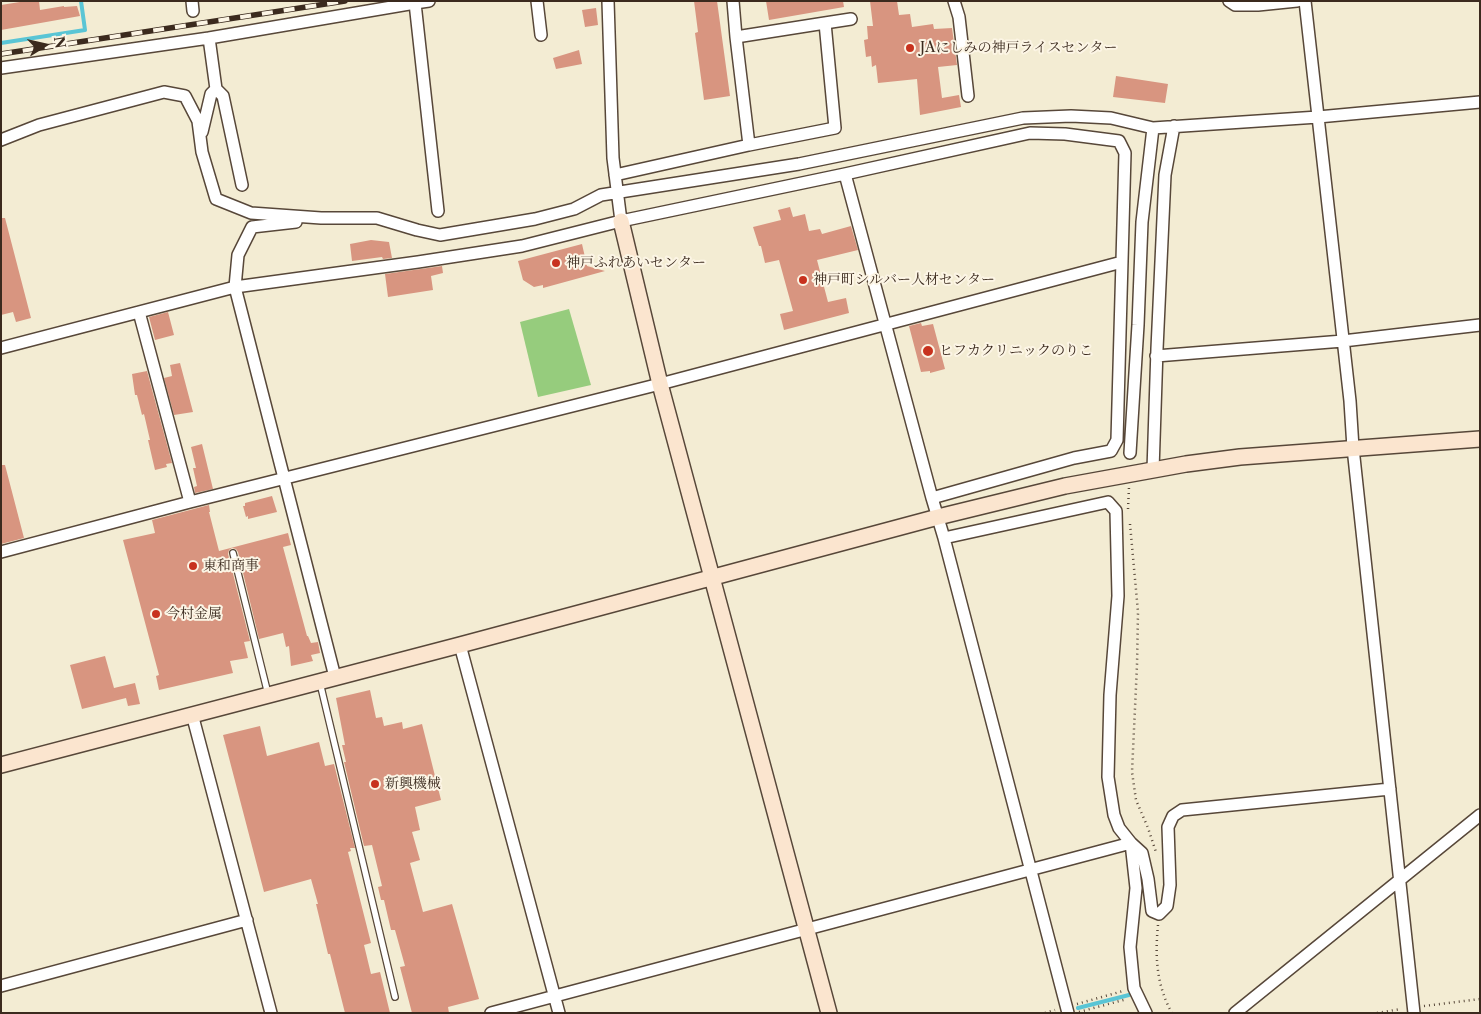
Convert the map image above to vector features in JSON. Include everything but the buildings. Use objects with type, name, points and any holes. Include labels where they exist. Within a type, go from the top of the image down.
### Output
[{"type":"street","points":[[1,68],[210,38],[429,1]]},
{"type":"street","points":[[537,1],[541,35]]},
{"type":"street","points":[[608,1],[616,193],[621,221],[660,384],[829,1013]]},
{"type":"street","points":[[733,1],[749,145]]},
{"type":"street","points":[[954,1],[960,17],[968,96]]},
{"type":"street","points":[[1229,1],[1234,5],[1258,5],[1297,1]]},
{"type":"street","points":[[1305,1],[1350,401],[1353,448],[1414,1010]]},
{"type":"street","points":[[415,2],[438,210]]},
{"type":"street","points":[[736,37],[851,19]]},
{"type":"street","points":[[615,175],[835,128],[825,23]]},
{"type":"street","points":[[210,38],[216,89],[223,96],[242,185]]},
{"type":"street","points":[[200,136],[211,94],[216,89]]},
{"type":"street","points":[[1,140],[38,125],[164,92],[185,96],[198,120],[202,152],[216,199],[251,213],[321,218],[377,218],[440,235],[535,219],[574,209],[601,195],[799,164],[1023,118],[1071,116],[1111,118],[1153,128],[1318,117],[1480,102]]},
{"type":"street","points":[[1153,470],[1156,356],[1165,176],[1174,126]]},
{"type":"street","points":[[1130,453],[1142,222],[1153,128]]},
{"type":"street","points":[[1,348],[235,287],[522,246],[621,221],[1030,133],[1065,134],[1119,141],[1125,153],[1117,440],[1111,451],[1074,458],[932,498]]},
{"type":"street","points":[[845,174],[1070,1011]]},
{"type":"street","points":[[321,218],[252,227],[238,255],[235,287],[334,677]]},
{"type":"street","points":[[1,552],[190,502],[660,384],[1122,262]]},
{"type":"street","points":[[139,312],[190,502]]},
{"type":"street","points":[[1156,356],[1343,341],[1480,325]]},
{"type":"street","points":[[1,765],[938,517],[1065,486],[1129,473],[1240,457],[1480,439]]},
{"type":"street","points":[[944,538],[1108,502],[1116,511],[1118,596],[1110,696],[1108,777],[1114,814],[1119,828],[1142,853],[1152,911],[1159,914],[1166,906],[1170,885],[1168,827],[1173,816],[1182,810],[1390,789]]},
{"type":"street","points":[[460,645],[559,1013]]},
{"type":"street","points":[[192,714],[271,1013]]},
{"type":"street","points":[[1234,1013],[1399,878],[1480,815]]},
{"type":"street","points":[[491,1013],[1131,843]]},
{"type":"street","points":[[1131,843],[1136,888],[1130,947],[1136,992],[1146,1013]]},
{"type":"street","points":[[1,986],[247,920]]},
{"type":"lane","points":[[234,553],[268,694]]},
{"type":"lane","points":[[319,681],[395,997]]},
{"type":"path","points":[[1128,511],[1129,473]]},
{"type":"path","points":[[1129,520],[1138,612],[1132,772],[1136,800],[1148,828],[1156,857]]},
{"type":"path","points":[[1159,914],[1156,949],[1159,982],[1172,1013]]},
{"type":"path","points":[[1045,1013],[1070,1011],[1136,992]]},
{"type":"path","points":[[1070,1011],[1136,992]]},
{"type":"path","points":[[1377,1013],[1414,1010],[1480,1000]]},
{"type":"green space","points":[[569,309],[591,385],[538,397],[520,322]]},
{"type":"waterway","points":[[1,43],[85,30],[81,1]]},
{"type":"waterway","points":[[1078,1008],[1129,995]]},
{"type":"railway","points":[[1,54],[345,1]]},
{"type":"place","name":"JAにしみの神戸ライスセンター","points":[[910,48]]},
{"type":"place","name":"神戸ふれあいセンター","points":[[556,263]]},
{"type":"place","name":"神戸町シルバー人材センター","points":[[803,280]]},
{"type":"place","name":"ヒフカクリニックのりこ","points":[[928,351]]},
{"type":"place","name":"東和商事","points":[[193,566]]},
{"type":"place","name":"今村金属","points":[[156,614]]},
{"type":"place","name":"新興機械","points":[[375,784]]}]
